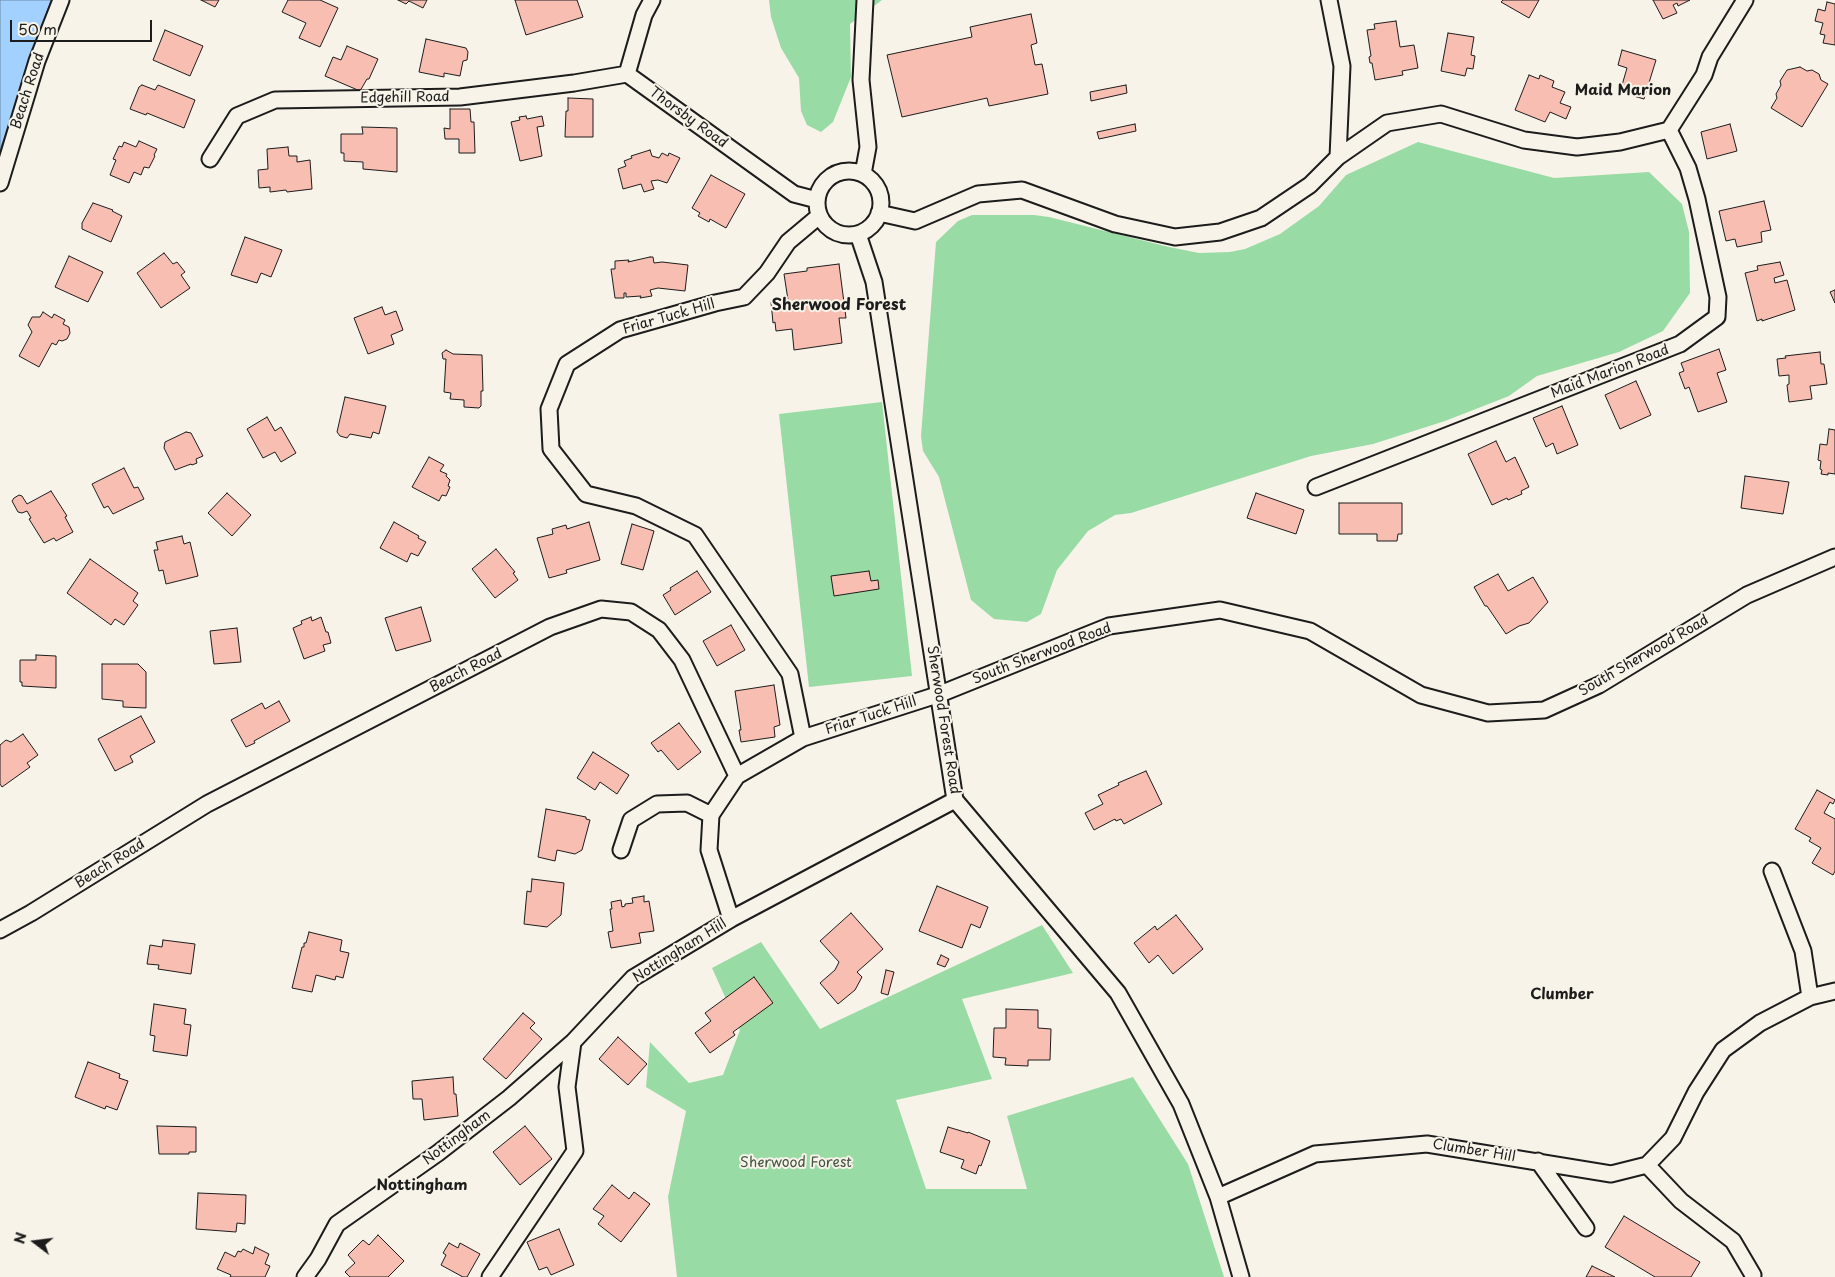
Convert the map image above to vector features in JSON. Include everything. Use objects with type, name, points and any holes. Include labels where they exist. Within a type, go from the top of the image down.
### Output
[{"type":"street","name":"Beach Road","points":[[0,184],[37,61],[61,0]]},
{"type":"street","points":[[627,74],[644,15],[652,0]]},
{"type":"street","points":[[863,174],[868,148],[861,80],[865,0]]},
{"type":"street","points":[[1330,0],[1342,66],[1338,157]]},
{"type":"street","points":[[879,213],[915,221],[978,194],[1022,190],[1115,224],[1175,237],[1220,232],[1261,218],[1310,185],[1338,157],[1387,123],[1441,114],[1524,140],[1577,147],[1620,142],[1669,130],[1704,74],[1710,57],[1745,0]]},
{"type":"street","name":"Edgehill Road","points":[[210,159],[236,116],[275,100],[460,97],[574,83],[627,74]]},
{"type":"street","name":"Thorsby Road","points":[[627,74],[794,194],[818,208]]},
{"type":"street","name":"Maid Marion Road","points":[[1316,487],[1680,344],[1717,317],[1718,297],[1697,199],[1688,168],[1669,130]]},
{"type":"street","points":[[848,171],[863,174],[875,184],[881,198],[879,213],[871,226],[858,234],[842,234],[829,228],[818,208],[822,186],[833,175],[848,171]]},
{"type":"street","name":"Friar Tuck Hill","points":[[803,738],[790,674],[695,535],[636,506],[586,494],[551,448],[549,409],[567,364],[620,330],[715,303],[744,297],[767,273],[788,242],[818,208]]},
{"type":"street","name":"Sherwood Forest Road","points":[[858,234],[874,282],[940,694],[955,800],[1118,993],[1181,1104],[1218,1197],[1241,1277]]},
{"type":"street","name":"South Sherwood Road","points":[[940,694],[1109,626],[1220,610],[1310,631],[1421,695],[1488,713],[1544,710],[1599,685],[1747,595],[1835,557]]},
{"type":"street","name":"Beach Road","points":[[0,930],[31,913],[207,804],[550,627],[601,609],[631,612],[659,630],[682,660],[737,776]]},
{"type":"street","name":"Friar Tuck Hill","points":[[737,776],[803,738],[940,694]]},
{"type":"street","points":[[731,919],[708,850],[711,814],[737,776]]},
{"type":"street","name":"Nottingham Hill","points":[[573,1042],[633,978],[731,919],[955,800]]},
{"type":"street","points":[[621,850],[631,820],[657,804],[687,803],[711,814]]},
{"type":"street","points":[[1772,871],[1803,951],[1810,997]]},
{"type":"street","points":[[1753,1275],[1733,1241],[1681,1202],[1647,1165],[1673,1138],[1696,1092],[1723,1050],[1760,1023],[1810,997],[1835,991]]},
{"type":"street","points":[[490,1277],[575,1151],[567,1087],[573,1042]]},
{"type":"street","name":"Nottingham","points":[[305,1277],[318,1259],[337,1224],[438,1153],[509,1098],[573,1042]]},
{"type":"street","name":"Clumber Hill","points":[[1218,1197],[1314,1154],[1427,1144],[1612,1174],[1647,1165]]},
{"type":"street","points":[[1538,1162],[1586,1228]]},
{"type":"green space","points":[[769,0],[882,0],[850,24],[851,77],[833,122],[821,132],[807,125],[801,111],[799,78],[781,48],[771,17]]},
{"type":"green space","name":"Sherwood Forest","points":[[1418,142],[1554,178],[1649,172],[1682,204],[1689,232],[1690,293],[1663,331],[1619,352],[1537,376],[1509,396],[1445,421],[1373,444],[1311,456],[1131,513],[1115,515],[1088,531],[1057,570],[1041,614],[1027,622],[994,619],[971,600],[939,477],[923,451],[921,436],[936,242],[958,221],[972,215],[1034,215],[1199,253],[1230,252],[1245,249],[1280,234],[1319,206],[1346,175]]},
{"type":"green space","points":[[882,402],[912,676],[809,687],[779,414]]},
{"type":"green space","name":"Sherwood Forest","points":[[1042,925],[1073,973],[962,999],[992,1079],[896,1100],[926,1189],[1027,1189],[1007,1116],[1133,1077],[1188,1164],[1224,1277],[677,1277],[668,1197],[686,1111],[646,1087],[650,1042],[689,1083],[723,1075],[740,1030],[712,968],[761,942],[820,1029]]},
{"type":"water","points":[[0,0],[51,0],[0,150]]},
{"type":"building","points":[[201,0],[219,0],[215,7]]},
{"type":"building","points":[[288,0],[320,0],[338,8],[320,47],[299,38],[306,23],[282,12]]},
{"type":"building","points":[[398,0],[427,0],[423,8],[409,1],[406,4]]},
{"type":"building","points":[[515,0],[577,0],[583,17],[526,35]]},
{"type":"building","points":[[1503,0],[1539,0],[1529,18],[1501,2]]},
{"type":"building","points":[[1653,0],[1690,0],[1678,6],[1677,3],[1673,5],[1677,13],[1663,19]]},
{"type":"building","points":[[1827,2],[1835,4],[1835,45],[1823,43],[1825,35],[1820,34],[1823,23],[1815,21],[1818,9],[1825,11]]},
{"type":"building","points":[[1031,14],[1037,43],[1031,45],[1035,65],[1042,64],[1048,94],[989,106],[987,98],[902,117],[887,55],[972,37],[970,27]]},
{"type":"building","points":[[1396,21],[1400,47],[1414,45],[1418,68],[1402,71],[1403,75],[1375,80],[1369,57],[1371,56],[1367,30],[1375,29],[1374,24]]},
{"type":"building","points":[[165,30],[203,46],[190,76],[153,60]]},
{"type":"building","points":[[1448,33],[1474,37],[1471,55],[1475,56],[1473,69],[1467,68],[1465,76],[1441,71]]},
{"type":"building","points":[[426,39],[466,48],[468,52],[467,60],[463,61],[460,76],[444,73],[444,77],[419,72]]},
{"type":"building","points":[[347,46],[378,59],[369,79],[367,79],[360,91],[325,76],[333,57],[341,60]]},
{"type":"building","points":[[1622,50],[1656,60],[1644,99],[1620,92],[1627,68],[1618,65]]},
{"type":"building","points":[[1800,67],[1819,74],[1821,80],[1828,84],[1802,127],[1771,108],[1777,98],[1776,94],[1781,85],[1780,81],[1787,70]]},
{"type":"building","points":[[1529,75],[1539,79],[1540,75],[1554,81],[1552,87],[1565,92],[1560,103],[1571,107],[1566,119],[1550,112],[1545,122],[1515,110]]},
{"type":"building","points":[[142,85],[155,90],[158,85],[195,100],[184,128],[147,113],[146,115],[130,109],[139,87]]},
{"type":"building","points":[[1126,85],[1127,93],[1091,101],[1090,92]]},
{"type":"building","points":[[568,98],[593,99],[593,137],[565,137]]},
{"type":"building","points":[[450,109],[470,109],[471,122],[474,122],[475,153],[459,153],[459,139],[445,139],[444,128],[450,129]]},
{"type":"building","points":[[526,116],[527,119],[542,116],[544,126],[537,127],[542,156],[520,161],[511,122],[520,120],[519,117]]},
{"type":"building","points":[[1135,124],[1136,131],[1099,139],[1097,132]]},
{"type":"building","points":[[1730,124],[1737,151],[1707,159],[1701,132]]},
{"type":"building","points":[[362,127],[397,128],[397,172],[363,169],[363,162],[344,161],[344,153],[341,153],[341,134],[363,134]]},
{"type":"building","points":[[139,141],[157,149],[149,168],[144,167],[141,175],[134,172],[129,183],[110,175],[116,160],[113,159],[119,146],[122,147],[124,142],[136,147]]},
{"type":"building","points":[[288,147],[289,156],[297,156],[297,162],[310,160],[312,189],[270,192],[270,187],[259,188],[258,170],[268,169],[267,149]]},
{"type":"building","points":[[650,150],[652,156],[659,158],[662,153],[668,156],[669,153],[680,158],[667,183],[658,180],[651,181],[654,189],[644,192],[641,184],[623,189],[618,169],[626,166],[624,161],[632,158],[631,156]]},
{"type":"building","points":[[711,175],[745,194],[726,228],[710,219],[709,222],[698,216],[700,213],[692,208]]},
{"type":"building","points":[[1764,201],[1771,230],[1761,232],[1762,242],[1737,247],[1735,239],[1726,241],[1719,211]]},
{"type":"building","points":[[93,203],[113,210],[122,216],[111,242],[82,229],[82,223]]},
{"type":"building","points":[[245,237],[282,250],[271,277],[261,273],[257,283],[231,275]]},
{"type":"building","points":[[164,253],[173,264],[177,262],[185,272],[181,275],[190,288],[161,308],[137,273]]},
{"type":"building","points":[[69,256],[103,272],[88,302],[55,287]]},
{"type":"building","points":[[653,257],[654,263],[688,265],[685,291],[658,288],[650,290],[652,296],[640,298],[641,296],[626,297],[626,293],[624,293],[624,298],[615,298],[611,269],[615,269],[615,261],[629,260],[628,262]]},
{"type":"building","points":[[1780,262],[1784,275],[1774,278],[1775,283],[1787,280],[1795,310],[1757,321],[1745,273],[1758,270],[1757,266]]},
{"type":"building","points":[[839,264],[846,318],[839,318],[842,343],[794,350],[792,329],[776,331],[775,322],[773,323],[771,302],[788,300],[784,274],[807,271],[807,268]]},
{"type":"building","points":[[1835,290],[1835,303],[1830,292]]},
{"type":"building","points":[[382,307],[385,315],[396,311],[403,330],[391,335],[394,344],[368,354],[354,318]]},
{"type":"building","points":[[43,312],[52,318],[54,314],[65,320],[63,324],[69,327],[70,333],[67,339],[59,340],[56,345],[52,343],[39,367],[19,356],[32,332],[28,325],[32,317],[40,317]]},
{"type":"building","points":[[1719,349],[1726,370],[1717,373],[1727,402],[1698,412],[1689,387],[1685,389],[1679,373],[1684,371],[1681,363]]},
{"type":"building","points":[[446,350],[453,354],[482,355],[483,391],[481,391],[481,406],[479,408],[464,407],[464,400],[450,399],[451,393],[444,392],[446,359],[443,359],[442,353]]},
{"type":"building","points":[[1820,352],[1821,364],[1824,364],[1827,384],[1810,386],[1812,399],[1789,402],[1787,385],[1789,384],[1789,375],[1779,376],[1777,359],[1786,358],[1785,356]]},
{"type":"building","points":[[1636,381],[1651,415],[1620,429],[1605,395]]},
{"type":"building","points":[[345,397],[386,406],[379,434],[373,432],[371,438],[350,434],[347,438],[340,436],[337,432]]},
{"type":"building","points":[[1562,406],[1578,445],[1557,454],[1553,443],[1546,447],[1533,418]]},
{"type":"building","points":[[267,417],[275,431],[281,427],[296,453],[281,462],[275,452],[263,458],[247,429]]},
{"type":"building","points":[[1829,429],[1835,430],[1835,474],[1828,473],[1828,475],[1821,474],[1821,461],[1818,460],[1820,444],[1827,445]]},
{"type":"building","points":[[186,432],[191,433],[203,456],[196,459],[197,463],[175,470],[164,448],[165,442]]},
{"type":"building","points":[[1496,441],[1506,462],[1515,457],[1529,487],[1521,491],[1522,494],[1492,505],[1468,454]]},
{"type":"building","points":[[429,457],[444,465],[440,471],[447,474],[446,476],[450,480],[448,486],[450,487],[446,496],[442,495],[439,501],[412,487]]},
{"type":"building","points":[[124,468],[134,488],[138,487],[144,499],[113,514],[108,506],[104,508],[92,484]]},
{"type":"building","points":[[1745,476],[1789,482],[1783,514],[1741,508]]},
{"type":"building","points":[[51,491],[67,516],[65,517],[73,532],[56,541],[54,538],[44,543],[29,519],[31,518],[27,511],[18,512],[12,501],[19,495],[22,496],[27,504]]},
{"type":"building","points":[[227,493],[251,515],[232,536],[208,513]]},
{"type":"building","points":[[1256,493],[1304,510],[1296,534],[1247,518]]},
{"type":"building","points":[[1339,503],[1402,503],[1402,534],[1398,534],[1397,541],[1377,541],[1377,534],[1339,534]]},
{"type":"building","points":[[394,522],[426,542],[418,556],[411,553],[407,562],[380,548]]},
{"type":"building","points":[[589,522],[600,560],[566,570],[567,573],[549,578],[537,538],[553,534],[552,529],[566,525],[567,529]]},
{"type":"building","points":[[632,524],[654,531],[643,570],[621,564]]},
{"type":"building","points":[[182,536],[184,544],[190,542],[198,576],[166,584],[163,570],[159,571],[154,550],[158,550],[156,542]]},
{"type":"building","points":[[496,549],[515,572],[513,573],[518,580],[495,598],[472,569]]},
{"type":"building","points":[[90,559],[138,593],[133,601],[138,605],[124,625],[115,619],[111,625],[67,593]]},
{"type":"building","points":[[697,571],[711,592],[675,615],[663,595],[671,590],[670,588]]},
{"type":"building","points":[[869,571],[871,581],[878,580],[879,589],[834,596],[831,576]]},
{"type":"building","points":[[1498,574],[1508,591],[1533,577],[1548,602],[1529,623],[1519,626],[1506,634],[1487,606],[1485,606],[1474,587]]},
{"type":"building","points":[[421,607],[431,641],[396,651],[385,618]]},
{"type":"building","points":[[311,617],[312,621],[321,617],[331,643],[323,645],[325,651],[304,659],[293,628],[302,624],[301,621]]},
{"type":"building","points":[[731,625],[745,650],[717,666],[703,641]]},
{"type":"building","points":[[237,628],[241,662],[214,664],[210,631]]},
{"type":"building","points":[[36,655],[56,656],[56,688],[22,686],[22,682],[20,682],[20,660],[36,660]]},
{"type":"building","points":[[102,664],[138,664],[146,672],[146,708],[123,707],[123,701],[102,699]]},
{"type":"building","points":[[774,685],[780,725],[774,727],[775,737],[741,742],[735,691]]},
{"type":"building","points":[[279,701],[290,721],[246,747],[231,720],[262,703],[265,709]]},
{"type":"building","points":[[141,716],[155,742],[130,756],[133,762],[115,771],[98,739]]},
{"type":"building","points":[[679,723],[701,752],[678,770],[661,750],[658,752],[651,743]]},
{"type":"building","points":[[23,734],[38,755],[27,763],[30,767],[2,787],[0,784],[0,745],[6,740],[11,742]]},
{"type":"building","points":[[593,752],[629,775],[617,794],[600,782],[595,790],[577,778]]},
{"type":"building","points":[[1146,771],[1162,804],[1124,824],[1121,819],[1116,821],[1115,819],[1094,830],[1085,813],[1103,804],[1098,795],[1119,785],[1118,783]]},
{"type":"building","points":[[1817,790],[1835,800],[1833,804],[1830,802],[1824,813],[1835,819],[1835,871],[1833,875],[1812,863],[1821,848],[1809,841],[1811,838],[1795,829]]},
{"type":"building","points":[[546,809],[586,817],[586,819],[590,820],[582,850],[575,854],[557,850],[555,861],[538,857]]},
{"type":"building","points":[[532,879],[564,883],[561,915],[547,927],[524,924],[527,891],[531,892]]},
{"type":"building","points":[[937,886],[988,907],[980,928],[971,924],[962,948],[919,931]]},
{"type":"building","points":[[644,896],[644,902],[649,901],[654,931],[639,933],[641,943],[611,948],[608,932],[613,931],[611,902],[621,900],[622,907],[625,904],[633,903],[632,898]]},
{"type":"building","points":[[851,913],[883,949],[857,972],[862,977],[855,990],[838,1004],[820,983],[835,970],[839,962],[820,941]]},
{"type":"building","points":[[1176,915],[1203,949],[1173,974],[1158,955],[1149,963],[1134,943],[1155,926],[1157,930]]},
{"type":"building","points":[[309,932],[342,940],[340,951],[349,953],[343,978],[336,976],[335,980],[316,975],[312,992],[292,988],[302,947],[306,943]]},
{"type":"building","points":[[163,940],[195,944],[191,974],[158,969],[159,965],[147,964],[150,945],[162,947]]},
{"type":"building","points":[[941,955],[949,959],[945,967],[937,964]]},
{"type":"building","points":[[886,970],[894,972],[888,995],[881,993]]},
{"type":"building","points":[[754,977],[773,1003],[733,1032],[735,1035],[710,1053],[695,1033],[711,1021],[705,1013]]},
{"type":"building","points":[[154,1004],[186,1009],[184,1024],[191,1025],[187,1056],[153,1051],[155,1036],[150,1035]]},
{"type":"building","points":[[1006,1009],[1038,1010],[1038,1028],[1051,1029],[1050,1060],[1028,1060],[1028,1066],[1005,1065],[1006,1058],[993,1057],[994,1028],[1006,1028]]},
{"type":"building","points":[[523,1013],[535,1023],[530,1028],[542,1039],[506,1079],[483,1059]]},
{"type":"building","points":[[618,1037],[647,1064],[628,1085],[599,1059]]},
{"type":"building","points":[[88,1062],[120,1074],[119,1078],[128,1081],[117,1110],[106,1106],[105,1109],[75,1097]]},
{"type":"building","points":[[453,1077],[458,1116],[424,1120],[422,1099],[413,1099],[412,1081]]},
{"type":"building","points":[[157,1126],[196,1127],[196,1152],[189,1152],[189,1154],[159,1154]]},
{"type":"building","points":[[525,1126],[552,1159],[520,1185],[493,1152]]},
{"type":"building","points":[[948,1127],[968,1132],[990,1141],[976,1174],[961,1168],[964,1160],[940,1152]]},
{"type":"building","points":[[612,1185],[629,1199],[634,1192],[650,1204],[621,1242],[598,1224],[604,1216],[593,1209]]},
{"type":"building","points":[[198,1193],[246,1195],[245,1224],[237,1223],[236,1232],[196,1229]]},
{"type":"building","points":[[1624,1216],[1700,1262],[1691,1277],[1655,1277],[1605,1247]]},
{"type":"building","points":[[559,1229],[574,1265],[551,1275],[547,1267],[539,1270],[527,1242]]},
{"type":"building","points":[[378,1235],[404,1261],[388,1277],[350,1277],[345,1272],[355,1263],[348,1255],[363,1240],[369,1245]]},
{"type":"building","points":[[449,1243],[458,1248],[460,1243],[480,1254],[467,1277],[463,1277],[441,1265],[446,1255],[443,1253]]},
{"type":"building","points":[[255,1247],[269,1254],[265,1264],[270,1266],[265,1277],[230,1277],[231,1275],[217,1269],[225,1252],[235,1257],[238,1251],[241,1252],[243,1249],[253,1254]]},
{"type":"building","points":[[1592,1266],[1615,1277],[1586,1277]]},
{"type":"district","name":"Maid Marion","points":[[1623,91]]},
{"type":"district","name":"Sherwood Forest","points":[[839,306]]},
{"type":"district","name":"Clumber","points":[[1562,995]]},
{"type":"district","name":"Nottingham","points":[[422,1186]]}]
